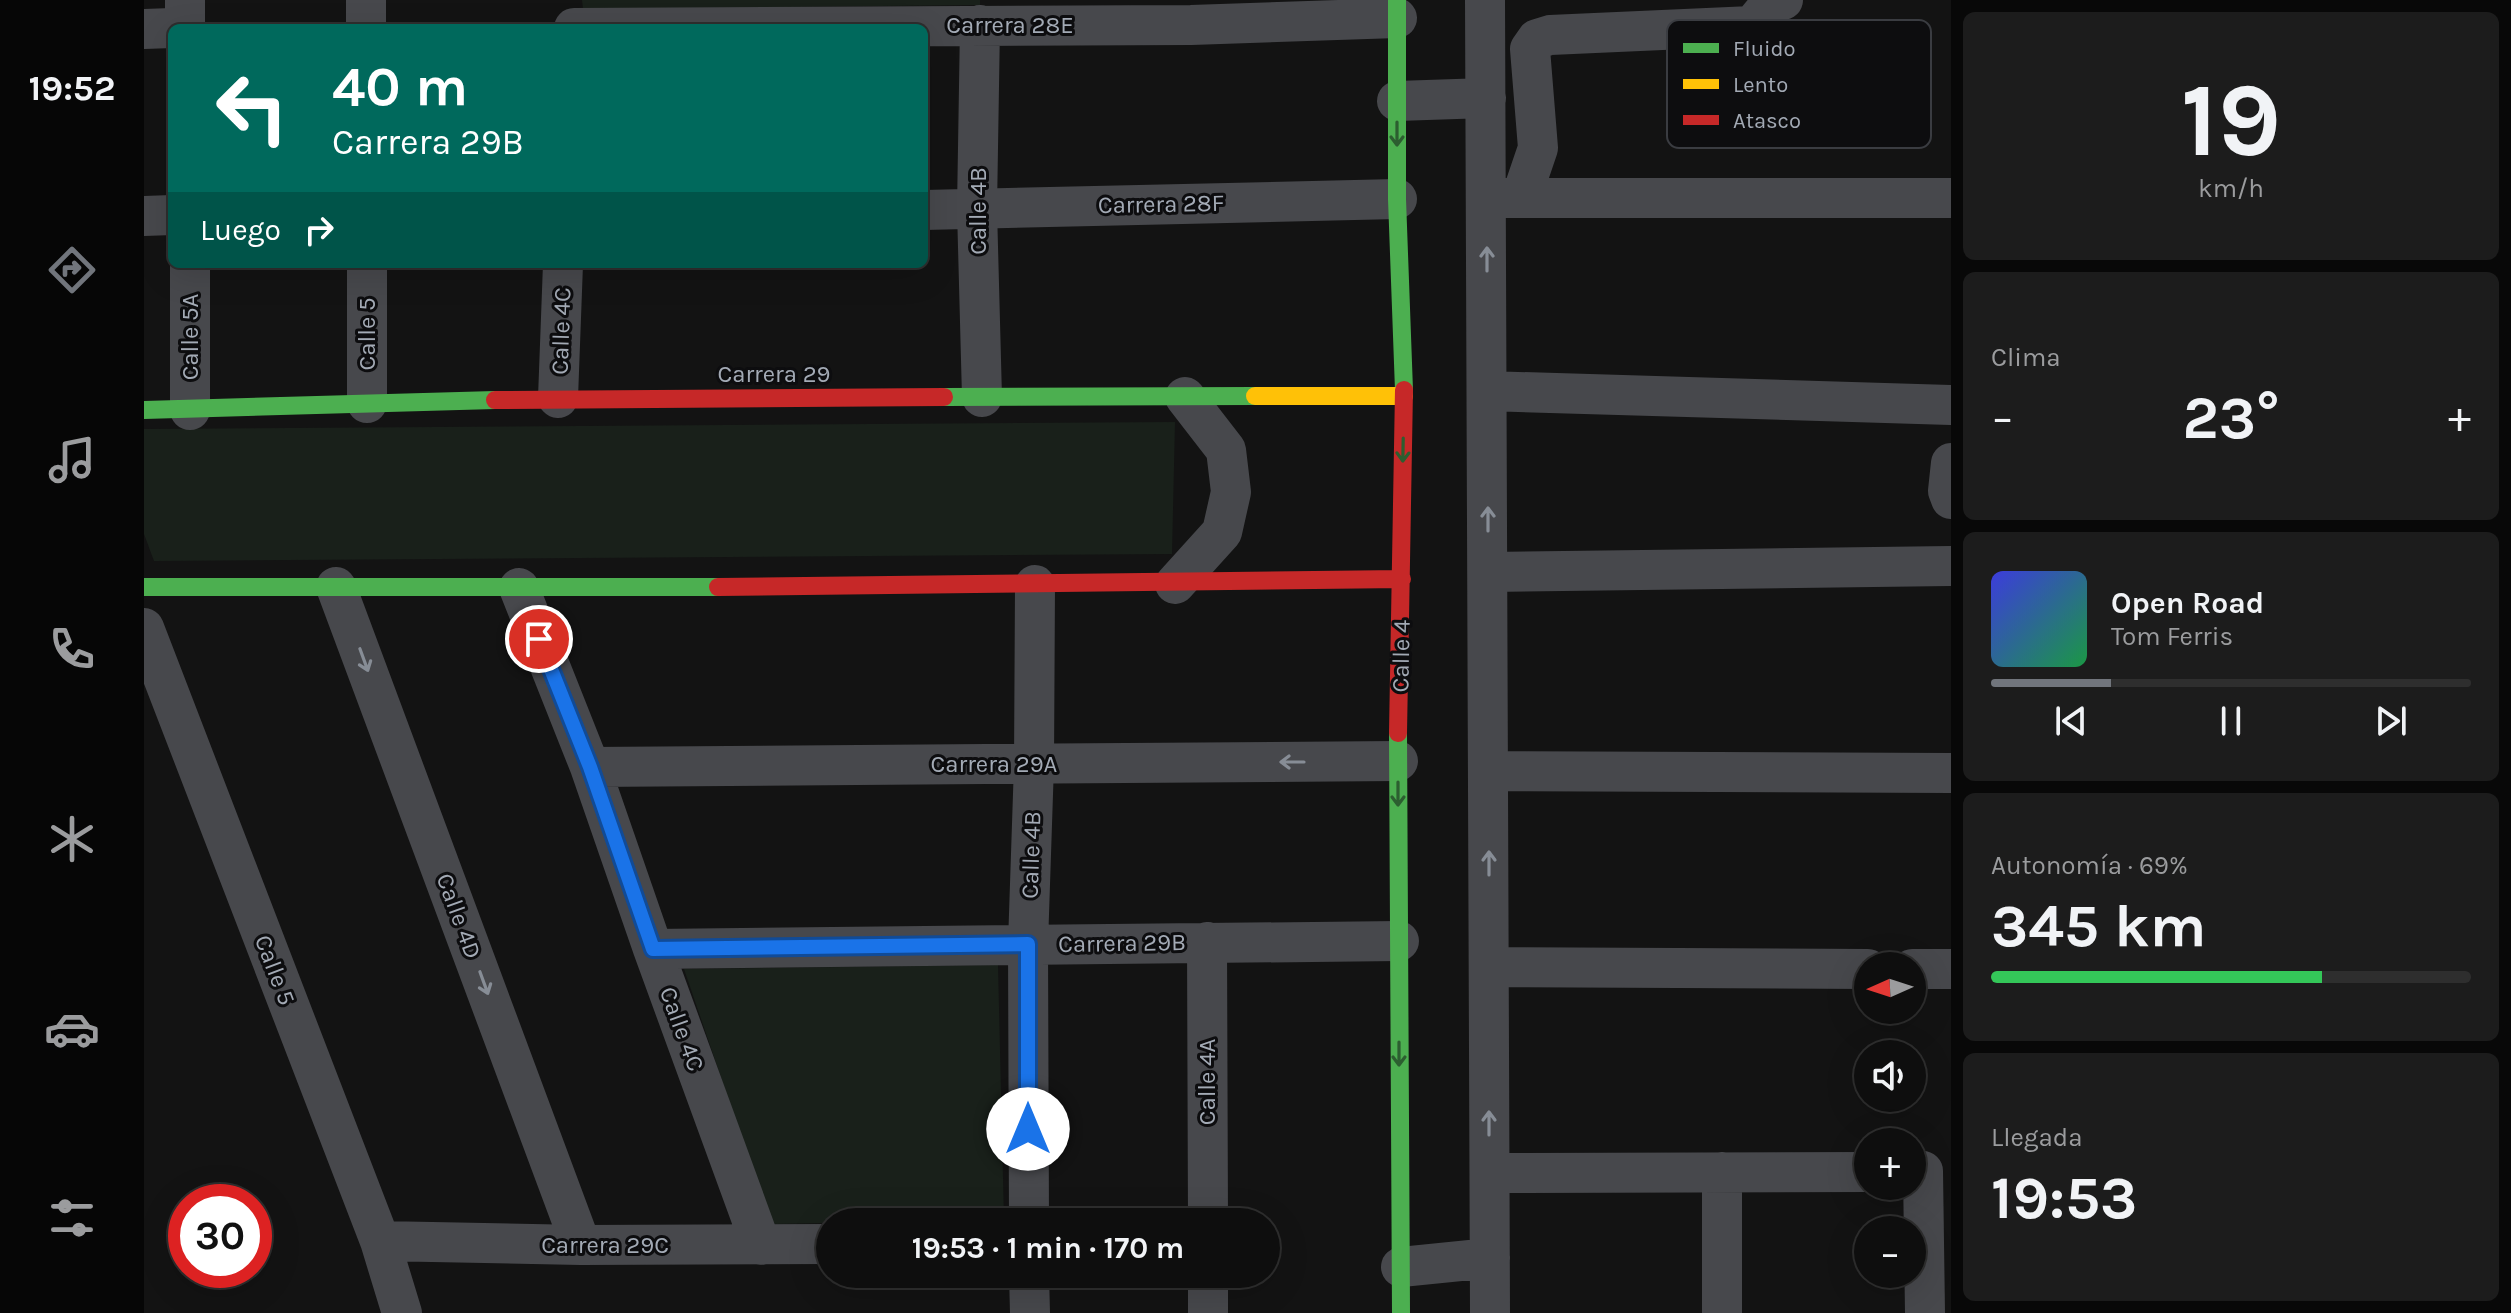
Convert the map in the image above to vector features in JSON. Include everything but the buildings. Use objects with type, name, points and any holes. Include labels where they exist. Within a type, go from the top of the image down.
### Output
[{"type":"street","points":[[185,0],[185,24]]},
{"type":"street","points":[[366,0],[366,24]]},
{"type":"street","points":[[565,0],[566,24]]},
{"type":"street","points":[[1485,0],[1486,98],[1503,198],[1487,391],[1490,1313]]},
{"type":"street","points":[[1757,20],[1772,2],[1783,0]]},
{"type":"street","name":"Carrera 28E","points":[[715,24],[1397,9]]},
{"type":"street","name":"Calle 4","points":[[1397,9],[1397,199],[1404,396],[1398,761],[1401,1313]]},
{"type":"street","name":"Calle 4B","points":[[982,397],[977,209],[996,16]]},
{"type":"street","points":[[144,29],[168,28]]},
{"type":"street","points":[[1503,198],[1538,148],[1530,49],[1537,39],[1550,35],[1667,30]]},
{"type":"street","points":[[1397,101],[1486,98]]},
{"type":"street","points":[[1503,198],[1951,198]]},
{"type":"street","name":"Carrera 28F","points":[[928,210],[1397,199]]},
{"type":"street","points":[[144,216],[168,215]]},
{"type":"street","name":"Calle 5A","points":[[190,268],[190,410]]},
{"type":"street","name":"Calle 5","points":[[367,268],[367,403]]},
{"type":"street","name":"Calle 4C","points":[[558,398],[563,268]]},
{"type":"street","points":[[1487,391],[1951,405]]},
{"type":"street","name":"Carrera 29","points":[[144,410],[558,398],[1404,396]]},
{"type":"street","points":[[1175,584],[1222,532],[1231,492],[1226,450],[1185,397]]},
{"type":"street","points":[[1951,463],[1948,491],[1951,499]]},
{"type":"street","points":[[1488,572],[1951,566]]},
{"type":"street","points":[[144,587],[1035,585],[1402,579]]},
{"type":"street","name":"Calle 4B","points":[[1029,1208],[1028,944],[1034,764],[1035,585]]},
{"type":"street","name":"Calle 4D","points":[[336,587],[581,1245]]},
{"type":"street","name":"Calle 4C","points":[[519,588],[590,767],[761,1245]]},
{"type":"street","name":"Calle 5","points":[[144,628],[380,1241],[402,1313]]},
{"type":"street","name":"Carrera 29A","points":[[590,767],[1398,761]]},
{"type":"street","points":[[1488,771],[1951,773]]},
{"type":"street","name":"Carrera 29B","points":[[653,949],[1399,941]]},
{"type":"street","name":"Calle 4A","points":[[1207,942],[1208,1208]]},
{"type":"street","points":[[1489,967],[1854,969]]},
{"type":"street","points":[[1926,969],[1951,969]]},
{"type":"street","points":[[1925,1313],[1929,1171]]},
{"type":"street","points":[[1722,1172],[1722,1313]]},
{"type":"street","points":[[1490,1173],[1854,1172]]},
{"type":"street","name":"Carrera 29C","points":[[380,1241],[581,1245],[816,1244]]},
{"type":"street","points":[[1401,1267],[1490,1258]]},
{"type":"street","points":[[1029,1288],[1030,1313]]},
{"type":"street","points":[[1208,1288],[1208,1313]]},
{"type":"shaded area","points":[[582,0],[980,0],[980,5],[583,9]]},
{"type":"shaded area","points":[[1175,422],[1172,554],[154,561],[144,534],[144,429]]},
{"type":"shaded area","points":[[998,965],[1004,1208],[816,1208],[816,1223],[771,1224],[684,969]]},
{"type":"traffic: fast","points":[[1397,0],[1397,199],[1404,390]]},
{"type":"traffic: fast","points":[[944,397],[1255,396]]},
{"type":"traffic: fast","points":[[144,410],[495,400]]},
{"type":"traffic: fast","points":[[144,587],[718,587]]},
{"type":"traffic: fast","points":[[1398,733],[1401,1313]]},
{"type":"traffic: slow","points":[[1255,396],[1404,396]]},
{"type":"traffic: jam","points":[[1398,733],[1404,390]]},
{"type":"traffic: jam","points":[[495,400],[944,397]]},
{"type":"traffic: jam","points":[[718,587],[1402,579]]},
{"type":"route","points":[[539,639],[590,767],[653,949],[1028,944],[1028,1129]]}]
